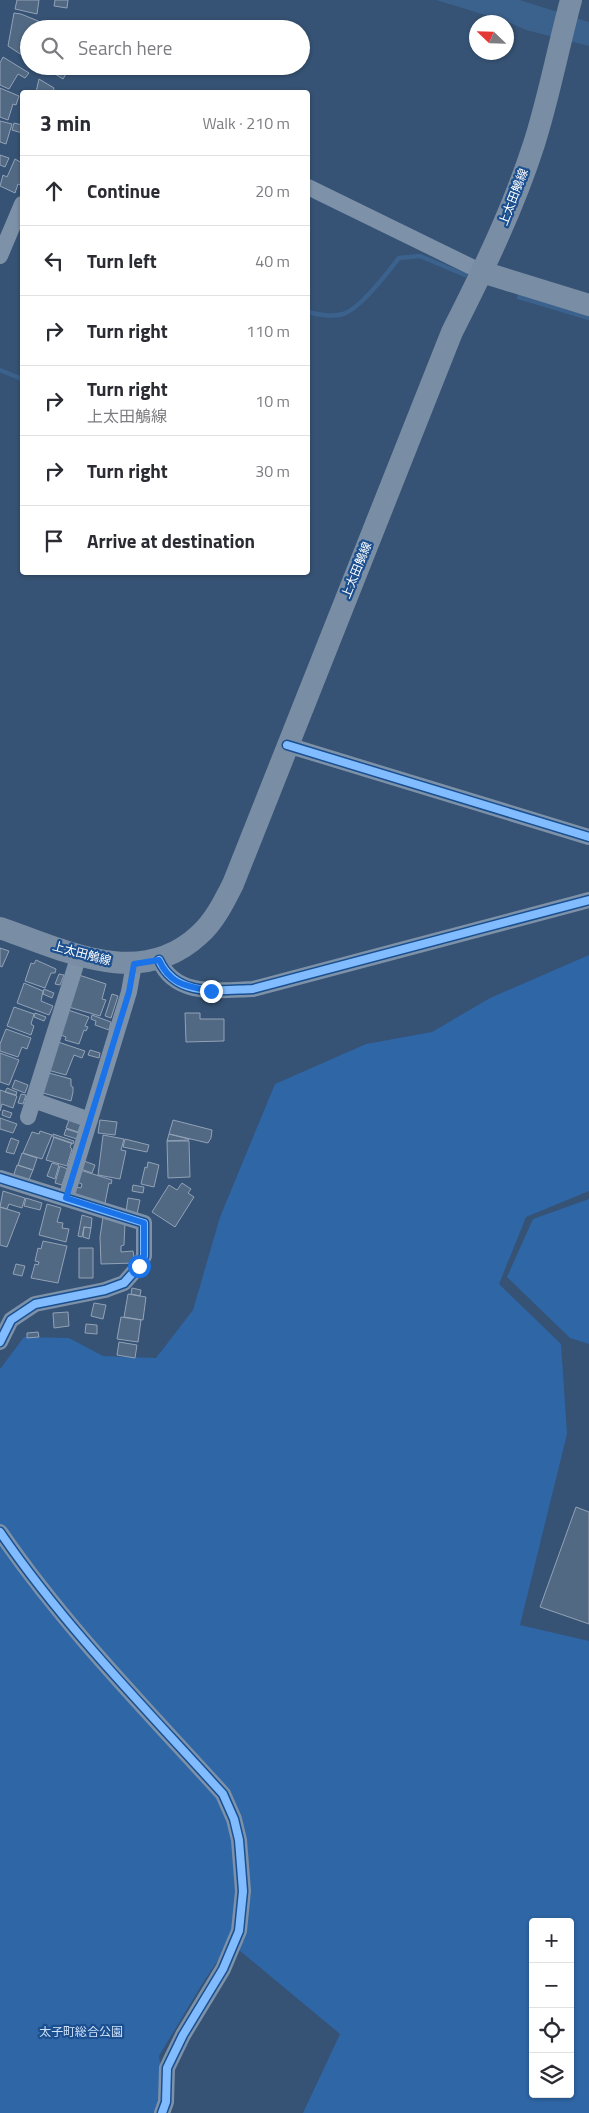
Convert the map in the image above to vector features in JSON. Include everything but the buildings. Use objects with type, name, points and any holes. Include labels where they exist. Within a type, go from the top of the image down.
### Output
[{"type":"main road","name":"上太田鵤線","points":[[0,928],[104,962],[134,964],[159,960],[179,950],[200,935],[220,910],[233,884],[286,745],[452,332],[502,228],[534,144],[571,0]]},
{"type":"main road","points":[[482,272],[589,305]]},
{"type":"street","points":[[310,188],[482,272]]},
{"type":"street","points":[[0,256],[20,209]]},
{"type":"street","points":[[286,745],[589,837]]},
{"type":"street","points":[[159,960],[164,970],[183,986],[211,991],[253,989],[589,900]]},
{"type":"street","points":[[28,1117],[79,955]]},
{"type":"street","points":[[66,1198],[129,992],[134,964]]},
{"type":"street","points":[[33,1100],[90,1120]]},
{"type":"street","points":[[0,1178],[144,1223],[144,1256],[139,1266],[124,1283],[105,1290],[35,1304],[10,1320],[0,1342]]},
{"type":"street","points":[[0,1532],[30,1577],[69,1625],[223,1794],[234,1819],[239,1840],[243,1891],[239,1931],[223,1969],[182,2035],[167,2068],[166,2102],[162,2113]]},
{"type":"green space","name":"太子町総合公園","points":[[589,955],[589,1191],[526,1217],[499,1284],[561,1344],[567,1434],[520,1625],[589,1641],[589,2113],[303,2113],[340,2034],[233,1945],[220,1957],[204,1981],[159,2056],[166,2102],[160,2113],[0,2113],[0,1369],[24,1337],[69,1338],[103,1356],[156,1358],[193,1310],[220,1217],[275,1084],[366,1044],[432,1032],[490,998]]},
{"type":"green space","points":[[589,1199],[589,1344],[570,1338],[507,1277],[533,1219]]},
{"type":"shaded area","points":[[436,0],[520,0],[589,22],[589,46],[526,30],[514,25],[514,15],[485,15]]},
{"type":"waterway","points":[[310,312],[335,315],[343,314],[350,310],[358,305],[399,258],[420,256],[465,275]]},
{"type":"waterway","points":[[519,297],[589,318]]},
{"type":"waterway","points":[[0,370],[20,378]]},
{"type":"cycle path","points":[[287,745],[589,837]]},
{"type":"cycle path","points":[[159,960],[176,981],[187,986],[213,990],[253,989],[589,900]]},
{"type":"cycle path","points":[[0,1178],[144,1223],[144,1256],[139,1266],[124,1283],[105,1290],[35,1304],[11,1320],[0,1342]]},
{"type":"cycle path","points":[[0,1532],[51,1601],[79,1634],[223,1794],[234,1819],[239,1840],[243,1891],[239,1931],[223,1969],[183,2035],[167,2068],[166,2102],[162,2113]]},
{"type":"route","points":[[139,1266],[144,1256],[144,1223],[66,1198],[129,992],[134,964],[159,960],[164,970],[183,986],[211,991]]}]
